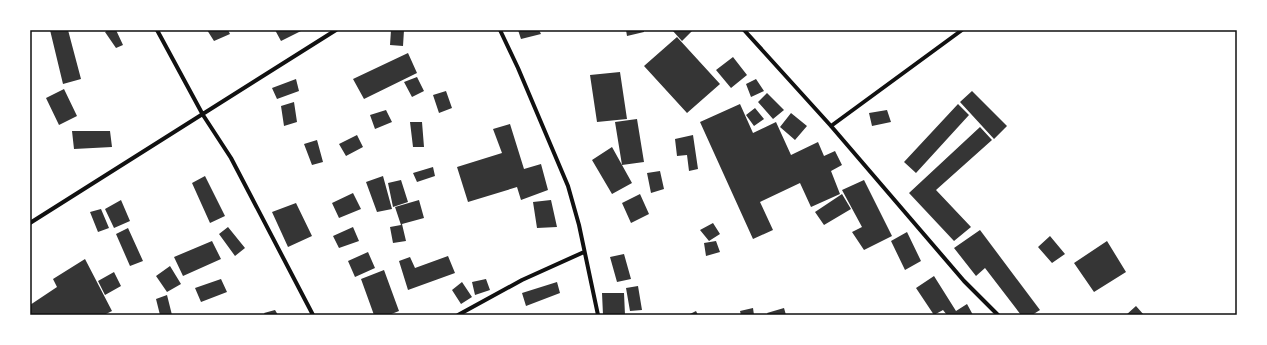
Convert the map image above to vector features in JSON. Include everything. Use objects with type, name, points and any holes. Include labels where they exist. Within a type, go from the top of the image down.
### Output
[{"type":"street","points":[[157,30],[203,115],[231,158],[313,315]]},
{"type":"street","points":[[30,223],[336,30]]},
{"type":"street","points":[[500,30],[518,68],[568,186],[579,225],[598,315]]},
{"type":"street","points":[[744,30],[831,126],[964,281],[998,315]]},
{"type":"street","points":[[831,126],[962,30]]},
{"type":"street","points":[[458,315],[522,280],[584,252]]},
{"type":"building","points":[[50,30],[68,30],[81,79],[63,84]]},
{"type":"building","points":[[108,30],[116,30],[123,45],[116,48],[105,32]]},
{"type":"building","points":[[207,30],[228,30],[230,34],[214,41]]},
{"type":"building","points":[[275,30],[303,30],[281,41]]},
{"type":"building","points":[[391,30],[404,30],[403,46],[390,45]]},
{"type":"building","points":[[518,30],[539,30],[541,34],[521,39]]},
{"type":"building","points":[[626,30],[644,30],[644,32],[627,36]]},
{"type":"building","points":[[672,30],[693,30],[682,41]]},
{"type":"building","points":[[677,37],[720,84],[687,113],[644,66]]},
{"type":"building","points":[[408,53],[417,73],[364,99],[353,79]]},
{"type":"building","points":[[733,57],[747,75],[731,88],[716,70]]},
{"type":"building","points":[[620,72],[627,119],[597,122],[590,75]]},
{"type":"building","points":[[417,77],[424,91],[412,97],[404,82]]},
{"type":"building","points":[[296,79],[299,91],[277,99],[272,88]]},
{"type":"building","points":[[756,79],[764,91],[751,97],[746,84]]},
{"type":"building","points":[[64,89],[77,116],[59,125],[46,98]]},
{"type":"building","points":[[446,91],[452,108],[439,113],[433,95]]},
{"type":"building","points":[[972,91],[1007,126],[994,139],[960,102]]},
{"type":"building","points":[[767,93],[784,110],[773,119],[758,102]]},
{"type":"building","points":[[294,102],[297,122],[284,126],[281,106]]},
{"type":"building","points":[[740,104],[753,133],[776,122],[791,155],[818,142],[824,156],[835,151],[842,165],[831,171],[840,194],[811,207],[800,183],[760,202],[773,230],[753,239],[700,122]]},
{"type":"building","points":[[958,104],[969,115],[916,173],[904,162]]},
{"type":"building","points":[[755,108],[764,119],[754,126],[746,115]]},
{"type":"building","points":[[386,110],[392,122],[375,129],[370,115]]},
{"type":"building","points":[[887,110],[891,122],[872,126],[869,113]]},
{"type":"building","points":[[791,113],[807,126],[795,140],[780,127]]},
{"type":"building","points":[[637,119],[644,162],[622,165],[615,122]]},
{"type":"building","points":[[410,122],[422,122],[424,147],[413,147]]},
{"type":"building","points":[[510,124],[524,169],[541,164],[548,190],[521,200],[517,187],[468,202],[457,167],[502,153],[493,129]]},
{"type":"building","points":[[980,127],[992,140],[936,190],[971,227],[954,241],[909,193]]},
{"type":"building","points":[[72,131],[110,131],[112,147],[74,149]]},
{"type":"building","points":[[357,135],[363,147],[346,156],[339,144]]},
{"type":"building","points":[[693,135],[698,169],[689,171],[687,155],[677,156],[675,139]]},
{"type":"building","points":[[317,140],[323,162],[312,165],[304,144]]},
{"type":"building","points":[[612,147],[632,183],[612,194],[592,160]]},
{"type":"building","points":[[433,167],[435,176],[417,182],[413,173]]},
{"type":"building","points":[[660,171],[664,189],[651,193],[647,173]]},
{"type":"building","points":[[205,176],[225,216],[210,223],[192,183]]},
{"type":"building","points":[[383,176],[392,209],[377,212],[366,182]]},
{"type":"building","points":[[401,180],[408,202],[393,207],[388,183]]},
{"type":"building","points":[[864,180],[892,236],[864,250],[852,232],[862,227],[842,190]]},
{"type":"building","points":[[353,193],[361,209],[339,218],[332,203]]},
{"type":"building","points":[[640,194],[649,214],[631,223],[622,203]]},
{"type":"building","points":[[842,194],[851,209],[824,225],[815,212]]},
{"type":"building","points":[[121,200],[130,221],[114,228],[105,209]]},
{"type":"building","points":[[419,200],[424,218],[402,224],[406,241],[393,243],[390,227],[401,225],[395,207]]},
{"type":"building","points":[[551,200],[557,227],[537,228],[533,202]]},
{"type":"building","points":[[296,203],[312,236],[288,247],[272,212]]},
{"type":"building","points":[[101,209],[109,228],[98,232],[90,212]]},
{"type":"building","points":[[713,223],[720,234],[709,241],[700,230]]},
{"type":"building","points":[[228,227],[245,248],[235,256],[219,234]]},
{"type":"building","points":[[353,227],[359,241],[339,248],[333,236]]},
{"type":"building","points":[[128,228],[143,261],[130,266],[116,234]]},
{"type":"building","points":[[980,230],[1040,310],[1032,315],[1021,315],[985,268],[976,276],[954,248]]},
{"type":"building","points":[[907,232],[921,261],[905,270],[891,241]]},
{"type":"building","points":[[1050,236],[1065,254],[1052,263],[1038,247]]},
{"type":"building","points":[[212,241],[221,259],[183,276],[174,257]]},
{"type":"building","points":[[716,241],[720,252],[706,256],[704,243]]},
{"type":"building","points":[[1107,241],[1126,272],[1094,292],[1074,263]]},
{"type":"building","points":[[368,252],[375,268],[355,277],[348,261]]},
{"type":"building","points":[[624,254],[631,279],[617,282],[610,257]]},
{"type":"building","points":[[448,256],[455,273],[408,290],[399,261],[410,257],[415,268]]},
{"type":"building","points":[[85,259],[112,311],[104,315],[30,315],[30,305],[57,287],[53,279]]},
{"type":"building","points":[[170,266],[181,284],[167,292],[156,276]]},
{"type":"building","points":[[384,270],[399,311],[389,315],[374,315],[361,279]]},
{"type":"building","points":[[114,272],[121,286],[105,295],[98,281]]},
{"type":"building","points":[[934,276],[956,311],[967,304],[973,315],[947,315],[943,310],[934,315],[916,288]]},
{"type":"building","points":[[221,279],[227,292],[201,302],[195,288]]},
{"type":"building","points":[[486,279],[490,290],[475,295],[472,282]]},
{"type":"building","points":[[462,282],[472,297],[461,304],[452,290]]},
{"type":"building","points":[[557,282],[560,293],[526,306],[522,293]]},
{"type":"building","points":[[638,286],[642,310],[630,311],[626,288]]},
{"type":"building","points":[[602,293],[624,293],[625,315],[603,315]]},
{"type":"building","points":[[167,295],[172,315],[160,315],[156,299]]},
{"type":"building","points":[[1136,306],[1144,315],[1126,315]]},
{"type":"building","points":[[753,308],[754,315],[741,315],[740,311]]},
{"type":"building","points":[[784,308],[786,315],[768,315],[767,313]]},
{"type":"building","points":[[275,310],[278,315],[265,315],[264,313]]},
{"type":"building","points":[[696,311],[698,315],[688,315]]}]
